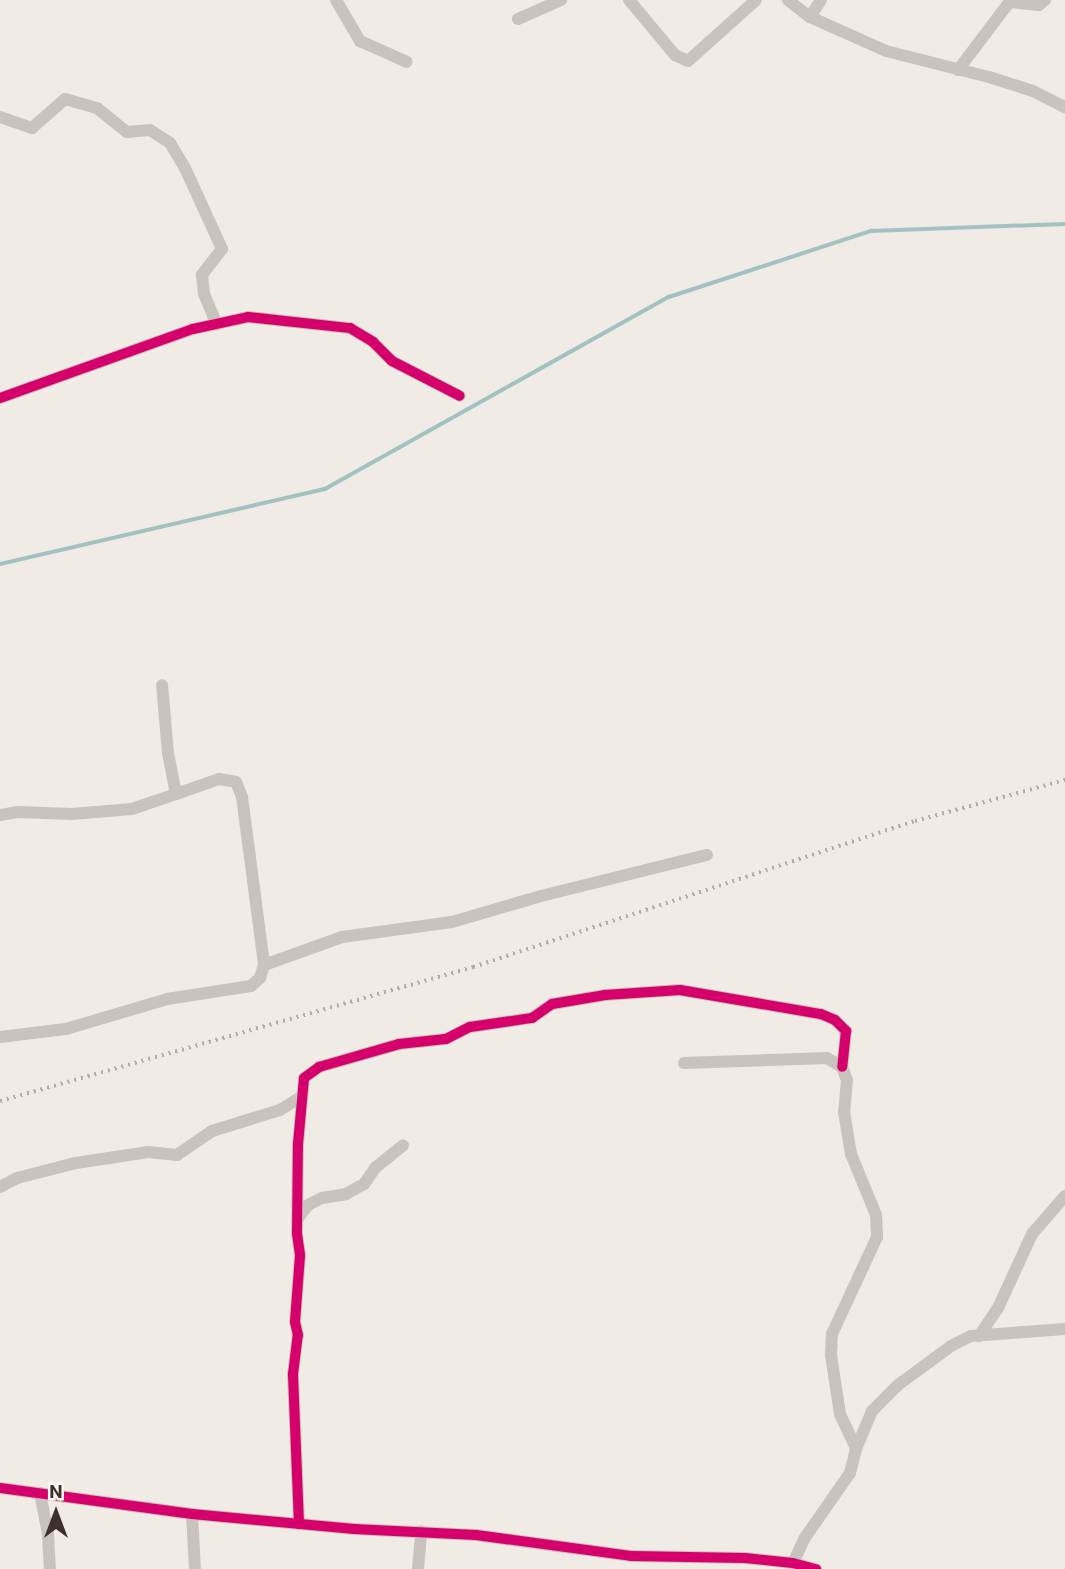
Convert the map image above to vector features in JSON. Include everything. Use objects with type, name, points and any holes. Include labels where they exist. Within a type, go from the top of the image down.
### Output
[{"type":"street","points":[[336,0],[360,41],[407,62]]},
{"type":"street","points":[[518,19],[561,0]]},
{"type":"street","points":[[629,0],[675,55],[688,61],[756,0]]},
{"type":"street","points":[[788,0],[810,17],[886,51],[1033,91],[1065,107]]},
{"type":"street","points":[[810,17],[821,0]]},
{"type":"street","points":[[958,70],[1011,1],[1039,5],[1045,0]]},
{"type":"street","points":[[0,117],[32,128],[65,99],[97,108],[127,132],[150,130],[170,144],[185,167],[222,249],[202,275],[204,294],[217,324]]},
{"type":"street","points":[[0,398],[193,329],[248,317],[350,328],[373,342],[392,361],[460,397]]},
{"type":"street","points":[[162,685],[167,753],[176,794]]},
{"type":"street","points":[[0,815],[17,812],[72,814],[132,809],[219,779],[236,782],[242,797],[264,965],[260,978],[251,986],[167,999],[117,1017],[56,1031],[0,1037]]},
{"type":"street","points":[[264,965],[342,937],[452,922],[541,896],[707,855]]},
{"type":"street","points":[[299,1524],[293,1381],[298,1335],[295,1322],[300,1255],[298,1218],[301,1097],[304,1078],[319,1067],[399,1044],[446,1039],[470,1027],[532,1018],[552,1004],[605,995],[680,990],[821,1014],[835,1020],[846,1031],[842,1067],[847,1080],[844,1112],[851,1154],[876,1215],[877,1237],[832,1334],[831,1355],[840,1414],[856,1448]]},
{"type":"street","points":[[684,1063],[827,1058],[842,1067]]},
{"type":"street","points":[[0,1187],[17,1178],[76,1163],[148,1152],[177,1155],[212,1131],[279,1110],[301,1097]]},
{"type":"street","points":[[298,1218],[308,1205],[346,1194],[364,1184],[375,1168],[403,1145]]},
{"type":"street","points":[[979,1336],[998,1308],[1032,1234],[1065,1196]]},
{"type":"street","points":[[793,1563],[804,1539],[850,1474],[856,1448],[872,1411],[898,1385],[951,1346],[979,1336],[1065,1329]]},
{"type":"street","points":[[0,1488],[192,1514],[421,1531],[631,1556],[745,1558],[793,1563],[816,1569]]},
{"type":"street","points":[[40,1493],[48,1534],[50,1569]]},
{"type":"street","points":[[192,1514],[195,1569]]},
{"type":"street","points":[[418,1569],[421,1531]]},
{"type":"waterway","points":[[0,564],[325,489],[669,297],[871,231],[1065,224]]},
{"type":"railway","points":[[0,1101],[473,967],[915,821],[1065,780]]},
{"type":"cycle path","points":[[0,398],[193,329],[248,317],[350,328],[373,342],[392,361],[460,396]]},
{"type":"cycle path","points":[[299,1524],[293,1374],[298,1335],[295,1322],[300,1255],[297,1233],[298,1144],[304,1078],[319,1067],[399,1044],[446,1039],[470,1027],[532,1018],[552,1004],[605,995],[680,990],[821,1014],[835,1020],[846,1031],[842,1067]]},
{"type":"cycle path","points":[[0,1488],[192,1514],[354,1529],[476,1535],[631,1556],[745,1558],[793,1563],[816,1569]]}]
